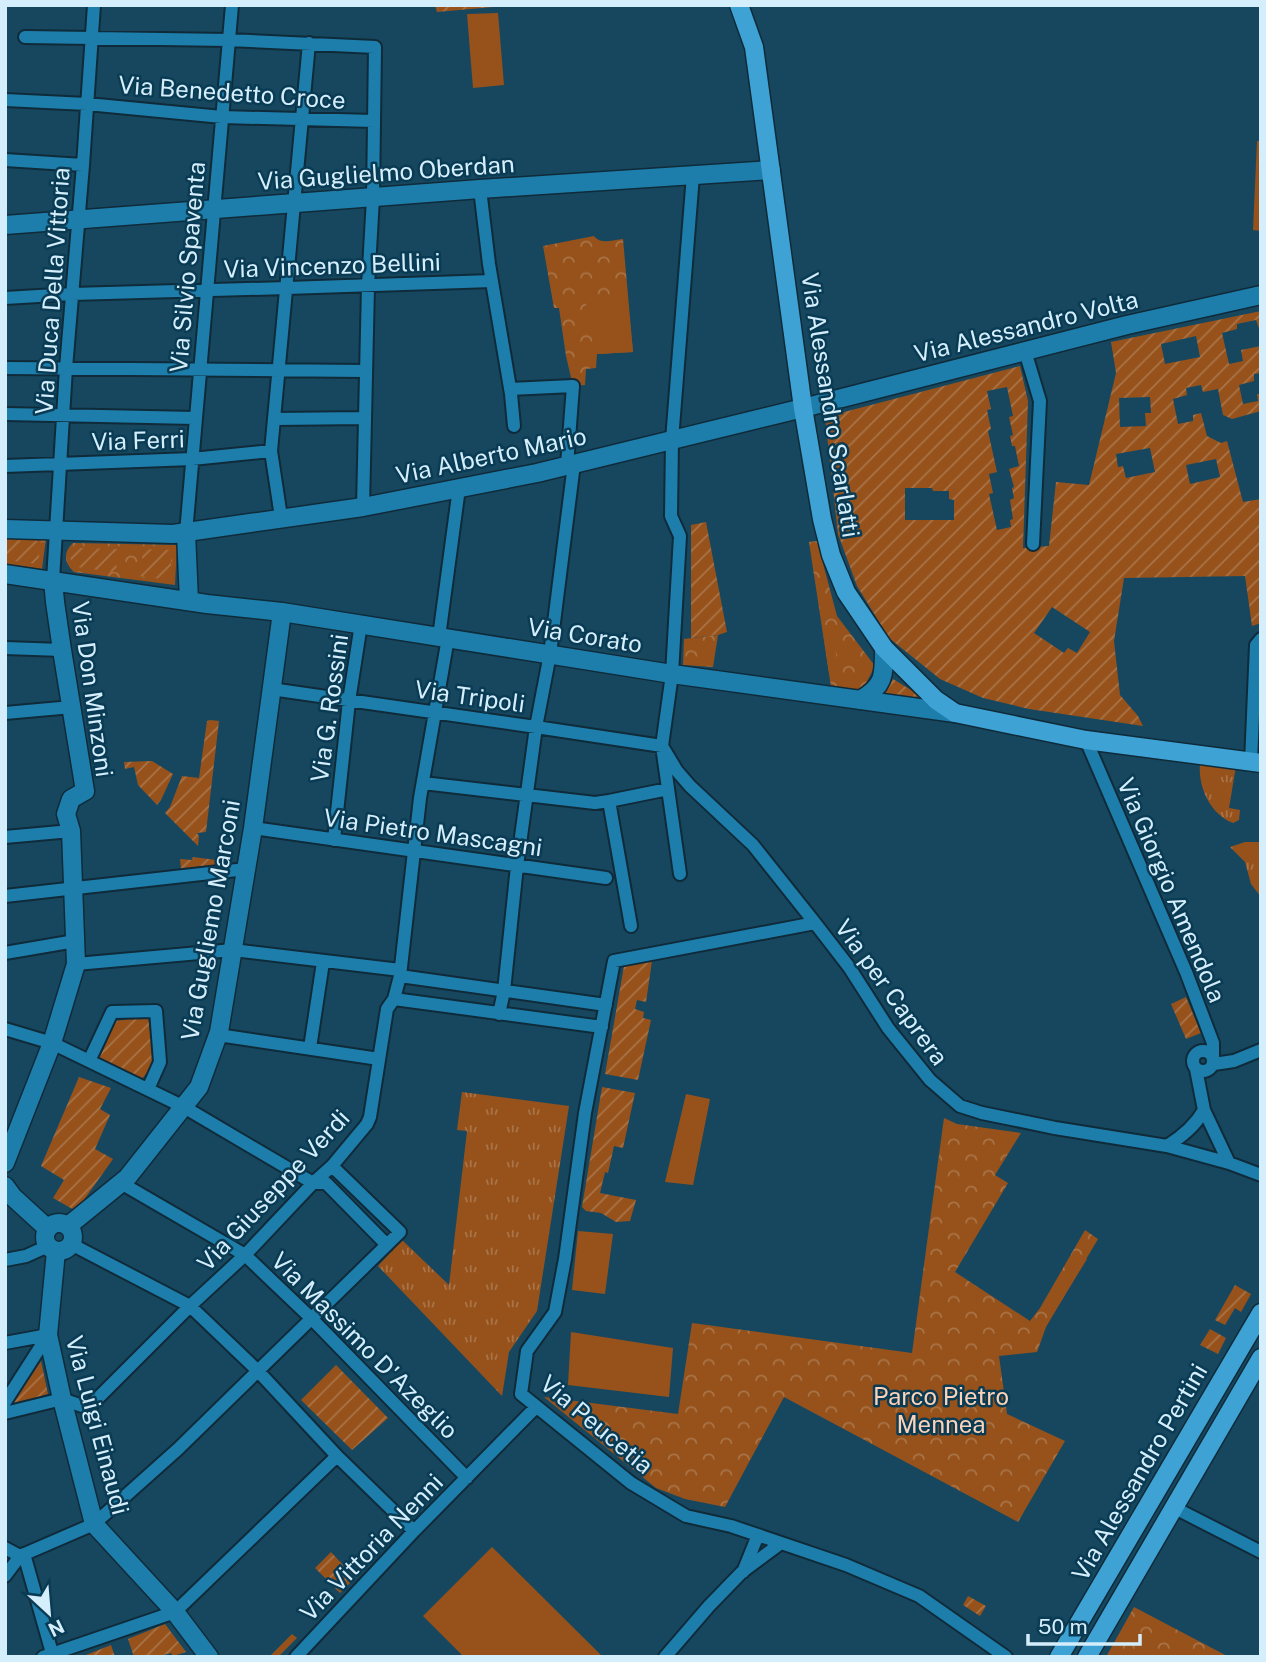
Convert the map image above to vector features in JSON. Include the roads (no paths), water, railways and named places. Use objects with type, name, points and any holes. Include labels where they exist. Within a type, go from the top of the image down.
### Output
[{"type":"main road","name":"Via Alessandro Scarlatti","points":[[740,5],[754,47],[803,408],[822,519],[831,555],[846,592],[884,648],[936,699],[955,713],[1086,740],[1256,763]]},
{"type":"main road","name":"Via Guglielmo Oberdan","points":[[5,225],[771,170]]},
{"type":"main road","name":"Via Alessandro Volta","points":[[803,408],[1126,325],[1261,295]]},
{"type":"main road","name":"Via Alberto Mario","points":[[5,529],[186,533],[363,506],[459,488],[571,465],[803,408]]},
{"type":"main road","points":[[186,533],[189,601]]},
{"type":"main road","name":"Via Corato","points":[[5,574],[207,604],[282,612],[672,674],[955,713]]},
{"type":"main road","name":"Via Don Minzoni","points":[[5,1163],[52,1043],[76,964],[71,831],[66,814],[71,799],[85,791],[54,602],[53,580]]},
{"type":"main road","name":"Via Gugliemo Marconi","points":[[58,1239],[127,1178],[184,1107],[199,1087],[218,1035],[247,869],[282,612]]},
{"type":"main road","points":[[860,700],[879,686],[884,675],[884,648]]},
{"type":"main road","points":[[8,1194],[58,1239]]},
{"type":"main road","name":"Via Luigi Einaudi","points":[[58,1239],[48,1335],[94,1524],[175,1612],[209,1657]]},
{"type":"main road","name":"Via Alessandro Pertini","points":[[1059,1657],[1261,1313]]},
{"type":"main road","name":"Via Alessandro Pertini","points":[[1087,1657],[1261,1358]]},
{"type":"street","name":"Via Duca Della Vittoria","points":[[53,580],[66,368],[94,5]]},
{"type":"street","name":"Via Silvio Spaventa","points":[[186,533],[232,5]]},
{"type":"street","points":[[25,37],[229,40],[375,47],[363,506]]},
{"type":"street","points":[[282,517],[271,451],[309,43]]},
{"type":"street","name":"Via Benedetto Croce","points":[[5,100],[87,103],[222,117],[374,121]]},
{"type":"street","points":[[5,160],[83,165]]},
{"type":"street","points":[[680,874],[662,746],[672,674],[680,537],[671,516],[672,440],[693,176]]},
{"type":"street","points":[[481,189],[514,426]]},
{"type":"street","name":"Via Vincenzo Bellini","points":[[5,298],[72,293],[492,281]]},
{"type":"street","points":[[1025,351],[1040,401],[1033,544]]},
{"type":"street","points":[[5,368],[366,371]]},
{"type":"street","points":[[499,1014],[505,991],[517,866],[536,727],[550,654],[571,465],[573,386],[510,389]]},
{"type":"street","points":[[5,414],[195,418]]},
{"type":"street","points":[[274,419],[365,418]]},
{"type":"street","name":"Via Ferri","points":[[5,466],[191,460],[271,451]]},
{"type":"street","name":"Via Giuseppe Verdi","points":[[62,1399],[88,1408],[245,1255],[332,1166],[367,1124],[387,1009],[394,999],[400,973],[423,783],[435,713],[459,488]]},
{"type":"street","name":"Via G. Rossini","points":[[334,840],[349,701],[361,624]]},
{"type":"street","points":[[1256,763],[1256,645],[1261,639]]},
{"type":"street","points":[[5,648],[62,650]]},
{"type":"street","name":"Via Tripoli","points":[[271,690],[662,746]]},
{"type":"street","points":[[5,713],[72,707]]},
{"type":"street","name":"Via Giorgio Amendola","points":[[1086,740],[1186,972],[1213,1043],[1214,1061]]},
{"type":"street","name":"Via per Caprera","points":[[662,746],[690,786],[753,845],[849,967],[897,1039],[930,1080],[960,1106],[1055,1128],[1167,1146],[1261,1175]]},
{"type":"street","points":[[423,783],[596,803],[668,789]]},
{"type":"street","points":[[609,801],[631,926]]},
{"type":"street","name":"Via Pietro Mascagni","points":[[253,828],[606,878]]},
{"type":"street","points":[[5,837],[71,831]]},
{"type":"street","points":[[5,896],[247,869]]},
{"type":"street","name":"Via Peucetia","points":[[815,923],[614,961],[585,1113],[555,1312],[527,1351],[522,1394],[631,1483],[686,1516],[731,1526],[846,1565],[919,1596],[1006,1657]]},
{"type":"street","points":[[5,953],[75,942]]},
{"type":"street","points":[[76,964],[233,950],[606,1005]]},
{"type":"street","points":[[310,1048],[323,962]]},
{"type":"street","points":[[394,999],[603,1027]]},
{"type":"street","points":[[89,1061],[112,1012],[156,1011],[159,1062],[148,1089]]},
{"type":"street","points":[[5,1029],[52,1043],[148,1089],[184,1107],[313,1183],[326,1183],[387,1245]]},
{"type":"street","points":[[218,1035],[379,1059]]},
{"type":"street","points":[[1229,1163],[1204,1110],[1193,1060],[1199,1052],[1206,1051],[1212,1055],[1214,1061],[1234,1061],[1261,1050]]},
{"type":"street","points":[[1167,1146],[1186,1133],[1204,1110]]},
{"type":"street","points":[[5,1576],[22,1555],[94,1524],[178,1449],[400,1232],[332,1166]]},
{"type":"street","name":"Via Massimo D'Azeglio","points":[[121,1183],[245,1255],[312,1319],[467,1478]]},
{"type":"street","points":[[5,1260],[26,1255],[58,1239],[190,1306],[258,1371],[337,1456],[414,1531]]},
{"type":"street","points":[[5,1343],[48,1335]]},
{"type":"street","points":[[5,1402],[48,1335]]},
{"type":"street","points":[[5,1413],[62,1399]]},
{"type":"street","name":"Via Vittoria Nenni","points":[[296,1657],[414,1531],[536,1407]]},
{"type":"street","points":[[22,1555],[48,1655],[175,1612],[337,1456]]},
{"type":"street","points":[[1173,1507],[1261,1552]]},
{"type":"street","points":[[742,1572],[758,1535]]},
{"type":"street","points":[[665,1657],[742,1572],[781,1543]]},
{"type":"street","points":[[5,1548],[22,1555]]},
{"type":"park label","name":"Parco Pietro Mennea","points":[[941,1410]]}]
